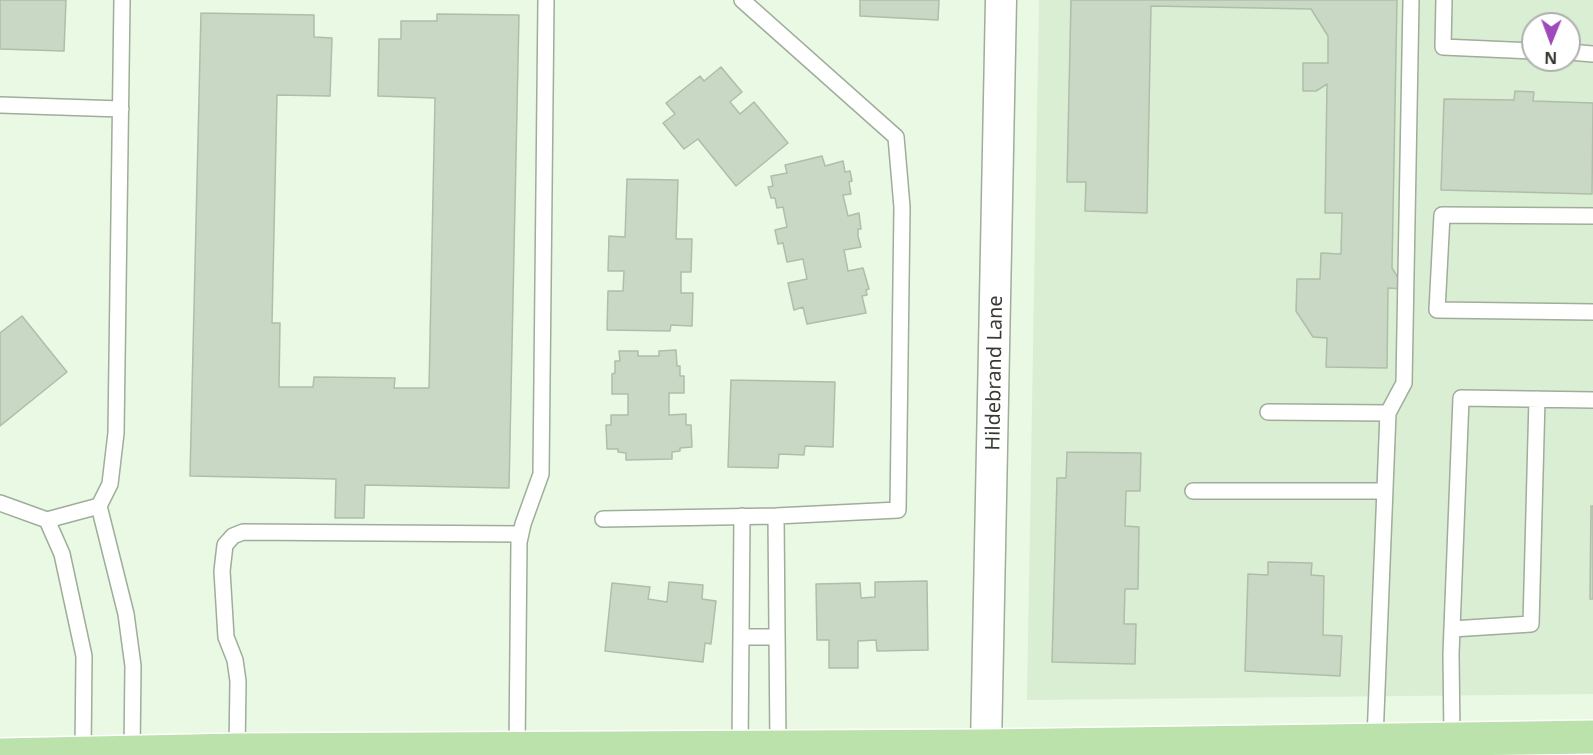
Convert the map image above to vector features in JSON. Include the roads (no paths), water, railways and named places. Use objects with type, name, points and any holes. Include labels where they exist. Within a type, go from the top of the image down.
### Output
[{"type":"main road","points":[[0,755],[237,750],[324,752],[778,747],[984,751],[1374,739],[1593,737]]},
{"type":"main road","points":[[1146,755],[1189,744]]},
{"type":"street","name":"Hildebrand Lane","points":[[984,751],[1002,0]]},
{"type":"lane","points":[[122,0],[116,433],[110,484],[99,506],[126,614],[133,666],[131,753]]},
{"type":"lane","points":[[517,749],[518,588],[521,534],[541,474],[546,0]]},
{"type":"lane","points":[[603,519],[776,516],[898,510],[902,207],[896,137],[742,0]]},
{"type":"lane","points":[[759,15],[766,0]]},
{"type":"lane","points":[[1374,739],[1388,413],[1404,383],[1411,0]]},
{"type":"lane","points":[[1444,0],[1443,47],[1521,50]]},
{"type":"lane","points":[[0,105],[121,109]]},
{"type":"lane","points":[[1593,216],[1442,214],[1437,310],[1593,312]]},
{"type":"lane","points":[[1452,738],[1452,629],[1461,398],[1593,400]]},
{"type":"lane","points":[[1452,629],[1531,624],[1537,399]]},
{"type":"lane","points":[[1268,412],[1388,413]]},
{"type":"lane","points":[[1193,491],[1385,491]]},
{"type":"lane","points":[[0,503],[47,520],[99,506]]},
{"type":"lane","points":[[740,748],[742,516]]},
{"type":"lane","points":[[776,516],[778,747]]},
{"type":"lane","points":[[47,520],[62,554],[84,656],[83,753]]},
{"type":"lane","points":[[237,750],[238,681],[235,660],[226,637],[222,572],[225,545],[233,536],[243,532],[521,534]]},
{"type":"lane","points":[[741,637],[777,637]]}]
